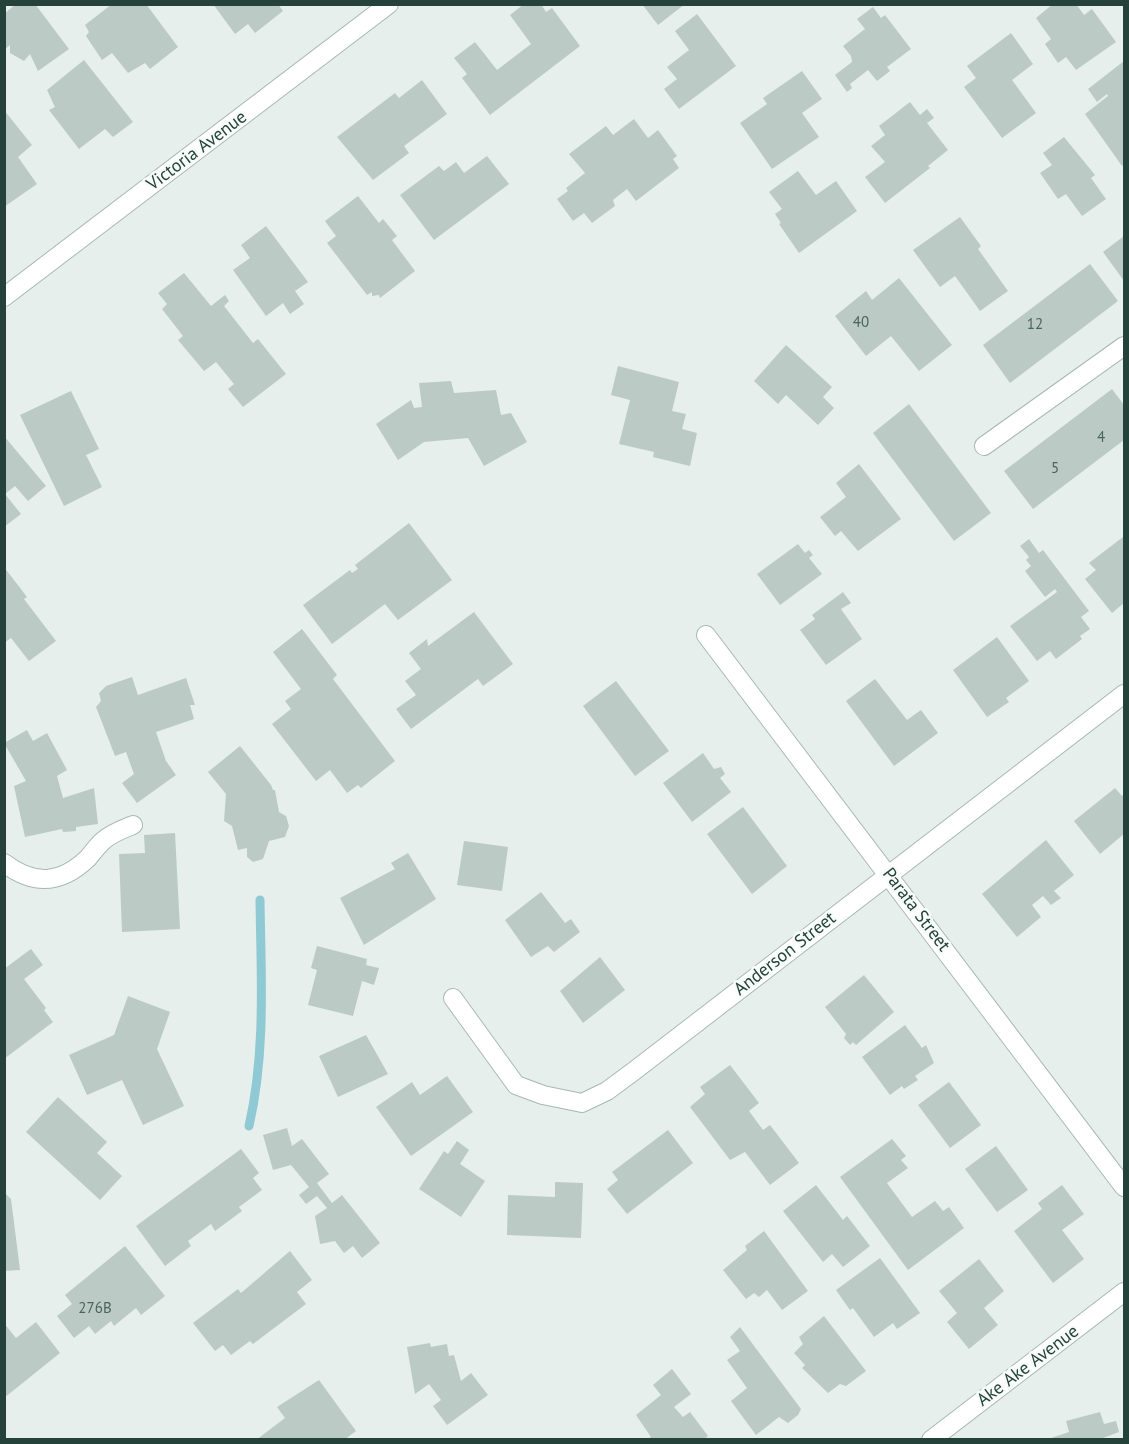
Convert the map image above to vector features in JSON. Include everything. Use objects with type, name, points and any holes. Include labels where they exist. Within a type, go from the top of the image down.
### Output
[{"type":"street","name":"Victoria Avenue","points":[[4,297],[389,4]]},
{"type":"street","points":[[984,446],[1125,346]]},
{"type":"street","name":"Parata Street","points":[[706,634],[1125,1187]]},
{"type":"street","name":"Anderson Street","points":[[453,998],[516,1085],[582,1103],[607,1091],[1125,694]]},
{"type":"street","points":[[4,863],[16,872],[39,879],[58,879],[69,874],[103,841],[133,825]]},
{"type":"street","name":"Ake Ake Avenue","points":[[931,1440],[1125,1292]]},
{"type":"building","points":[[16,4],[35,4],[69,49],[38,71],[30,54],[24,61],[10,53],[10,45],[4,50],[4,14]]},
{"type":"building","points":[[112,4],[146,4],[178,47],[150,69],[145,63],[128,73],[112,53],[102,60],[86,36],[89,32],[85,25]]},
{"type":"building","points":[[213,4],[278,4],[283,11],[255,33],[248,24],[235,34]]},
{"type":"building","points":[[524,4],[541,4],[546,12],[552,8],[580,46],[490,115],[462,78],[467,74],[454,58],[475,42],[497,70],[531,44],[510,15]]},
{"type":"building","points":[[642,4],[685,4],[658,25]]},
{"type":"building","points":[[1053,4],[1076,4],[1084,15],[1092,9],[1116,42],[1076,70],[1066,57],[1058,63],[1045,44],[1051,39],[1036,18]]},
{"type":"building","points":[[873,7],[881,18],[885,15],[911,49],[887,67],[890,71],[877,81],[868,70],[850,84],[852,88],[847,92],[835,75],[852,62],[851,56],[843,46],[865,29],[857,19]]},
{"type":"building","points":[[697,14],[736,66],[679,109],[664,89],[677,79],[667,67],[689,50],[675,31]]},
{"type":"building","points":[[1011,33],[1033,64],[1012,80],[1036,113],[1002,138],[964,87],[976,78],[967,66]]},
{"type":"building","points":[[84,60],[133,122],[113,137],[105,129],[79,149],[49,110],[55,107],[47,90]]},
{"type":"building","points":[[1124,61],[1124,164],[1122,166],[1085,114],[1108,96],[1107,94],[1097,102],[1088,89]]},
{"type":"building","points":[[802,71],[822,99],[802,113],[819,137],[772,169],[740,123],[767,104],[763,98]]},
{"type":"building","points":[[422,80],[447,114],[404,146],[409,153],[373,180],[337,137],[395,93],[399,98]]},
{"type":"building","points":[[910,102],[920,115],[927,109],[934,118],[927,123],[948,150],[928,166],[930,168],[885,203],[865,177],[885,162],[871,146],[885,135],[879,126]]},
{"type":"building","points":[[4,110],[32,145],[18,157],[37,184],[4,207]]},
{"type":"building","points":[[634,119],[648,138],[658,130],[677,156],[673,159],[679,168],[636,201],[627,189],[613,200],[615,206],[592,223],[584,213],[573,221],[557,199],[568,191],[566,188],[585,173],[569,154],[606,126],[613,135]]},
{"type":"building","points":[[1064,137],[1095,175],[1091,178],[1106,199],[1082,216],[1066,194],[1058,199],[1040,173],[1052,165],[1043,153]]},
{"type":"building","points":[[487,156],[509,184],[434,240],[400,195],[439,166],[444,171],[456,162],[464,173]]},
{"type":"building","points":[[798,171],[816,195],[836,181],[857,211],[799,253],[779,224],[781,223],[775,214],[782,209],[769,192]]},
{"type":"building","points":[[358,196],[379,223],[383,219],[397,236],[392,240],[415,271],[380,298],[379,295],[372,296],[372,292],[367,295],[327,243],[336,236],[325,221]]},
{"type":"building","points":[[960,217],[981,246],[978,249],[1008,291],[980,311],[955,276],[940,287],[913,250]]},
{"type":"building","points":[[266,226],[308,282],[295,291],[304,304],[290,314],[283,303],[266,316],[233,270],[250,258],[241,245]]},
{"type":"building","points":[[1124,236],[1124,281],[1103,252]]},
{"type":"building","points":[[1090,264],[1118,301],[1010,383],[983,345]]},
{"type":"building","points":[[184,273],[211,306],[225,295],[229,301],[224,306],[253,343],[258,339],[286,374],[243,407],[228,389],[234,384],[216,362],[204,371],[178,340],[183,336],[162,309],[167,304],[158,293]]},
{"type":"building","points":[[899,278],[952,345],[919,371],[891,336],[866,356],[835,316],[866,291],[872,300]]},
{"type":"building","points":[[786,345],[832,387],[823,397],[834,408],[818,425],[786,395],[778,404],[754,381]]},
{"type":"building","points":[[618,366],[679,382],[672,411],[686,414],[682,429],[697,433],[690,466],[653,457],[654,452],[619,444],[630,400],[611,395]]},
{"type":"building","points":[[451,381],[454,393],[496,390],[501,415],[511,413],[527,442],[484,466],[468,438],[424,442],[398,460],[376,424],[411,400],[414,408],[422,407],[419,383]]},
{"type":"building","points":[[1112,389],[1124,405],[1124,440],[1033,509],[1004,471]]},
{"type":"building","points":[[71,391],[99,449],[86,455],[102,487],[64,506],[20,415]]},
{"type":"building","points":[[909,404],[991,513],[954,541],[873,433]]},
{"type":"building","points":[[4,436],[46,486],[28,501],[15,486],[5,494],[21,514],[4,527]]},
{"type":"building","points":[[859,464],[901,519],[858,551],[841,531],[835,536],[820,517],[846,497],[836,483]]},
{"type":"building","points":[[409,523],[452,580],[398,620],[385,604],[332,644],[303,605],[350,570],[352,573],[358,569],[355,565]]},
{"type":"building","points":[[1123,537],[1124,603],[1112,613],[1085,579],[1096,570],[1089,563]]},
{"type":"building","points":[[1029,539],[1039,553],[1043,550],[1089,611],[1081,617],[1090,629],[1080,636],[1082,639],[1056,659],[1050,651],[1037,661],[1010,626],[1057,592],[1055,589],[1045,597],[1025,571],[1031,566],[1026,560],[1029,557],[1020,546]]},
{"type":"building","points":[[798,544],[805,553],[809,550],[813,555],[809,558],[822,574],[780,605],[757,574]]},
{"type":"building","points":[[4,567],[27,597],[24,599],[56,641],[29,661],[11,638],[4,643]]},
{"type":"building","points":[[843,592],[851,603],[841,609],[862,639],[826,665],[800,630],[815,619],[812,615]]},
{"type":"building","points":[[474,612],[513,664],[483,686],[478,679],[411,729],[396,709],[416,695],[405,681],[421,669],[409,653],[427,639],[428,646]]},
{"type":"building","points":[[302,629],[337,675],[333,679],[395,761],[361,788],[358,785],[347,793],[330,770],[316,781],[272,724],[291,709],[285,701],[301,689],[273,652]]},
{"type":"building","points":[[997,637],[1029,681],[1006,698],[1009,702],[987,717],[953,670]]},
{"type":"building","points":[[132,677],[138,695],[186,678],[195,705],[190,705],[194,719],[156,732],[166,761],[176,775],[137,803],[122,783],[134,774],[126,752],[115,756],[96,707],[101,701],[99,693],[106,686]]},
{"type":"building","points":[[875,679],[907,720],[921,710],[938,733],[894,766],[846,701]]},
{"type":"building","points":[[616,681],[669,751],[635,776],[583,706]]},
{"type":"building","points":[[27,730],[33,741],[47,733],[67,770],[57,776],[63,798],[94,788],[98,824],[76,827],[76,831],[63,832],[62,829],[25,837],[14,786],[26,781],[4,743]]},
{"type":"building","points":[[240,746],[275,790],[279,812],[286,816],[289,826],[285,837],[269,841],[263,859],[253,862],[247,857],[247,848],[238,850],[232,826],[224,821],[226,794],[208,772]]},
{"type":"building","points":[[703,753],[714,769],[721,767],[725,774],[720,778],[731,792],[692,822],[663,783]]},
{"type":"building","points":[[1115,788],[1122,796],[1124,794],[1124,834],[1100,854],[1074,821]]},
{"type":"building","points":[[743,807],[787,866],[752,894],[707,834]]},
{"type":"building","points":[[175,833],[180,929],[122,932],[119,854],[145,853],[144,835]]},
{"type":"building","points":[[1046,840],[1074,875],[1054,891],[1061,898],[1051,905],[1043,896],[1032,905],[1041,917],[1017,937],[982,894]]},
{"type":"building","points":[[464,841],[508,847],[502,891],[457,885]]},
{"type":"building","points":[[408,853],[436,899],[364,945],[340,898],[395,869],[391,863]]},
{"type":"building","points":[[541,892],[565,923],[571,919],[580,932],[554,952],[548,946],[531,957],[505,920]]},
{"type":"building","points":[[317,946],[367,959],[366,965],[379,968],[374,985],[362,981],[353,1016],[308,1005],[317,970],[311,968]]},
{"type":"building","points":[[31,949],[43,965],[24,979],[46,1008],[44,1010],[53,1022],[4,1059],[4,969]]},
{"type":"building","points":[[600,957],[625,990],[583,1023],[560,991]]},
{"type":"building","points":[[864,975],[894,1012],[856,1045],[853,1042],[850,1045],[844,1038],[846,1034],[825,1007]]},
{"type":"building","points":[[128,996],[170,1012],[157,1049],[184,1106],[143,1125],[122,1080],[87,1095],[69,1055],[114,1035]]},
{"type":"building","points":[[905,1025],[922,1048],[926,1045],[934,1063],[915,1076],[918,1080],[904,1089],[902,1086],[890,1095],[862,1057]]},
{"type":"building","points":[[366,1035],[388,1074],[338,1097],[319,1056]]},
{"type":"building","points":[[730,1065],[759,1103],[749,1111],[763,1130],[770,1125],[799,1163],[770,1185],[745,1152],[730,1160],[690,1107],[705,1094],[700,1087]]},
{"type":"building","points":[[447,1076],[473,1112],[411,1156],[376,1107],[412,1082],[420,1095]]},
{"type":"building","points":[[949,1082],[981,1125],[950,1148],[918,1105]]},
{"type":"building","points":[[58,1097],[107,1142],[97,1153],[122,1176],[100,1200],[26,1132]]},
{"type":"building","points":[[287,1128],[292,1146],[302,1139],[329,1174],[317,1183],[332,1203],[342,1195],[380,1243],[362,1258],[353,1246],[344,1253],[335,1241],[320,1244],[315,1216],[327,1208],[317,1196],[306,1204],[299,1195],[309,1187],[291,1165],[273,1170],[263,1135]]},
{"type":"building","points":[[668,1130],[693,1163],[627,1214],[607,1189],[618,1180],[612,1172]]},
{"type":"building","points":[[892,1139],[906,1156],[901,1160],[908,1168],[887,1183],[912,1217],[935,1201],[943,1211],[949,1207],[964,1228],[908,1270],[840,1177]]},
{"type":"building","points":[[457,1141],[469,1150],[460,1164],[485,1181],[461,1217],[419,1189],[444,1151],[448,1154]]},
{"type":"building","points":[[996,1146],[1028,1190],[997,1212],[965,1169]]},
{"type":"building","points":[[241,1149],[259,1173],[253,1178],[262,1190],[239,1207],[242,1211],[215,1231],[211,1224],[188,1241],[191,1246],[165,1266],[136,1226]]},
{"type":"building","points":[[555,1182],[583,1183],[581,1238],[507,1235],[508,1195],[555,1197]]},
{"type":"building","points":[[816,1185],[843,1220],[847,1216],[870,1246],[843,1267],[832,1254],[823,1262],[783,1211]]},
{"type":"building","points":[[1062,1185],[1084,1214],[1062,1230],[1084,1259],[1053,1283],[1014,1231],[1042,1209],[1038,1203]]},
{"type":"building","points":[[4,1192],[11,1199],[20,1270],[4,1271]]},
{"type":"building","points":[[764,1231],[808,1291],[782,1310],[767,1290],[759,1297],[754,1293],[746,1299],[723,1270],[747,1250],[745,1246]]},
{"type":"building","points":[[125,1246],[165,1296],[141,1315],[136,1308],[114,1326],[111,1321],[95,1334],[89,1326],[74,1338],[57,1316],[72,1304],[65,1295]]},
{"type":"building","points":[[290,1251],[312,1280],[297,1292],[306,1304],[253,1344],[250,1341],[231,1355],[223,1345],[215,1351],[193,1323],[238,1289],[241,1293]]},
{"type":"building","points":[[880,1258],[920,1313],[897,1329],[893,1323],[874,1337],[853,1308],[850,1310],[836,1290]]},
{"type":"building","points":[[979,1259],[1004,1291],[984,1308],[998,1325],[969,1349],[947,1322],[957,1313],[939,1291]]},
{"type":"building","points":[[824,1316],[866,1371],[846,1386],[840,1384],[828,1393],[802,1368],[805,1365],[794,1353],[803,1344],[799,1337]]},
{"type":"building","points":[[36,1322],[60,1353],[4,1398],[4,1323],[16,1338]]},
{"type":"building","points":[[740,1327],[801,1409],[798,1415],[788,1423],[779,1417],[756,1435],[731,1401],[747,1388],[727,1360],[740,1351],[730,1337]]},
{"type":"building","points":[[430,1343],[431,1347],[447,1344],[449,1356],[454,1355],[461,1381],[471,1373],[488,1395],[447,1425],[433,1406],[441,1400],[429,1384],[415,1394],[407,1347]]},
{"type":"building","points":[[672,1369],[691,1394],[674,1407],[683,1417],[690,1412],[708,1436],[703,1440],[646,1440],[651,1437],[636,1415],[661,1395],[653,1385]]},
{"type":"building","points":[[319,1380],[356,1431],[344,1440],[256,1440],[285,1418],[277,1407]]},
{"type":"building","points":[[1100,1412],[1104,1424],[1116,1421],[1119,1432],[1098,1440],[1045,1440],[1069,1432],[1066,1421]]},
{"type":"waterway","points":[[249,1126],[260,1042],[260,900]]}]
